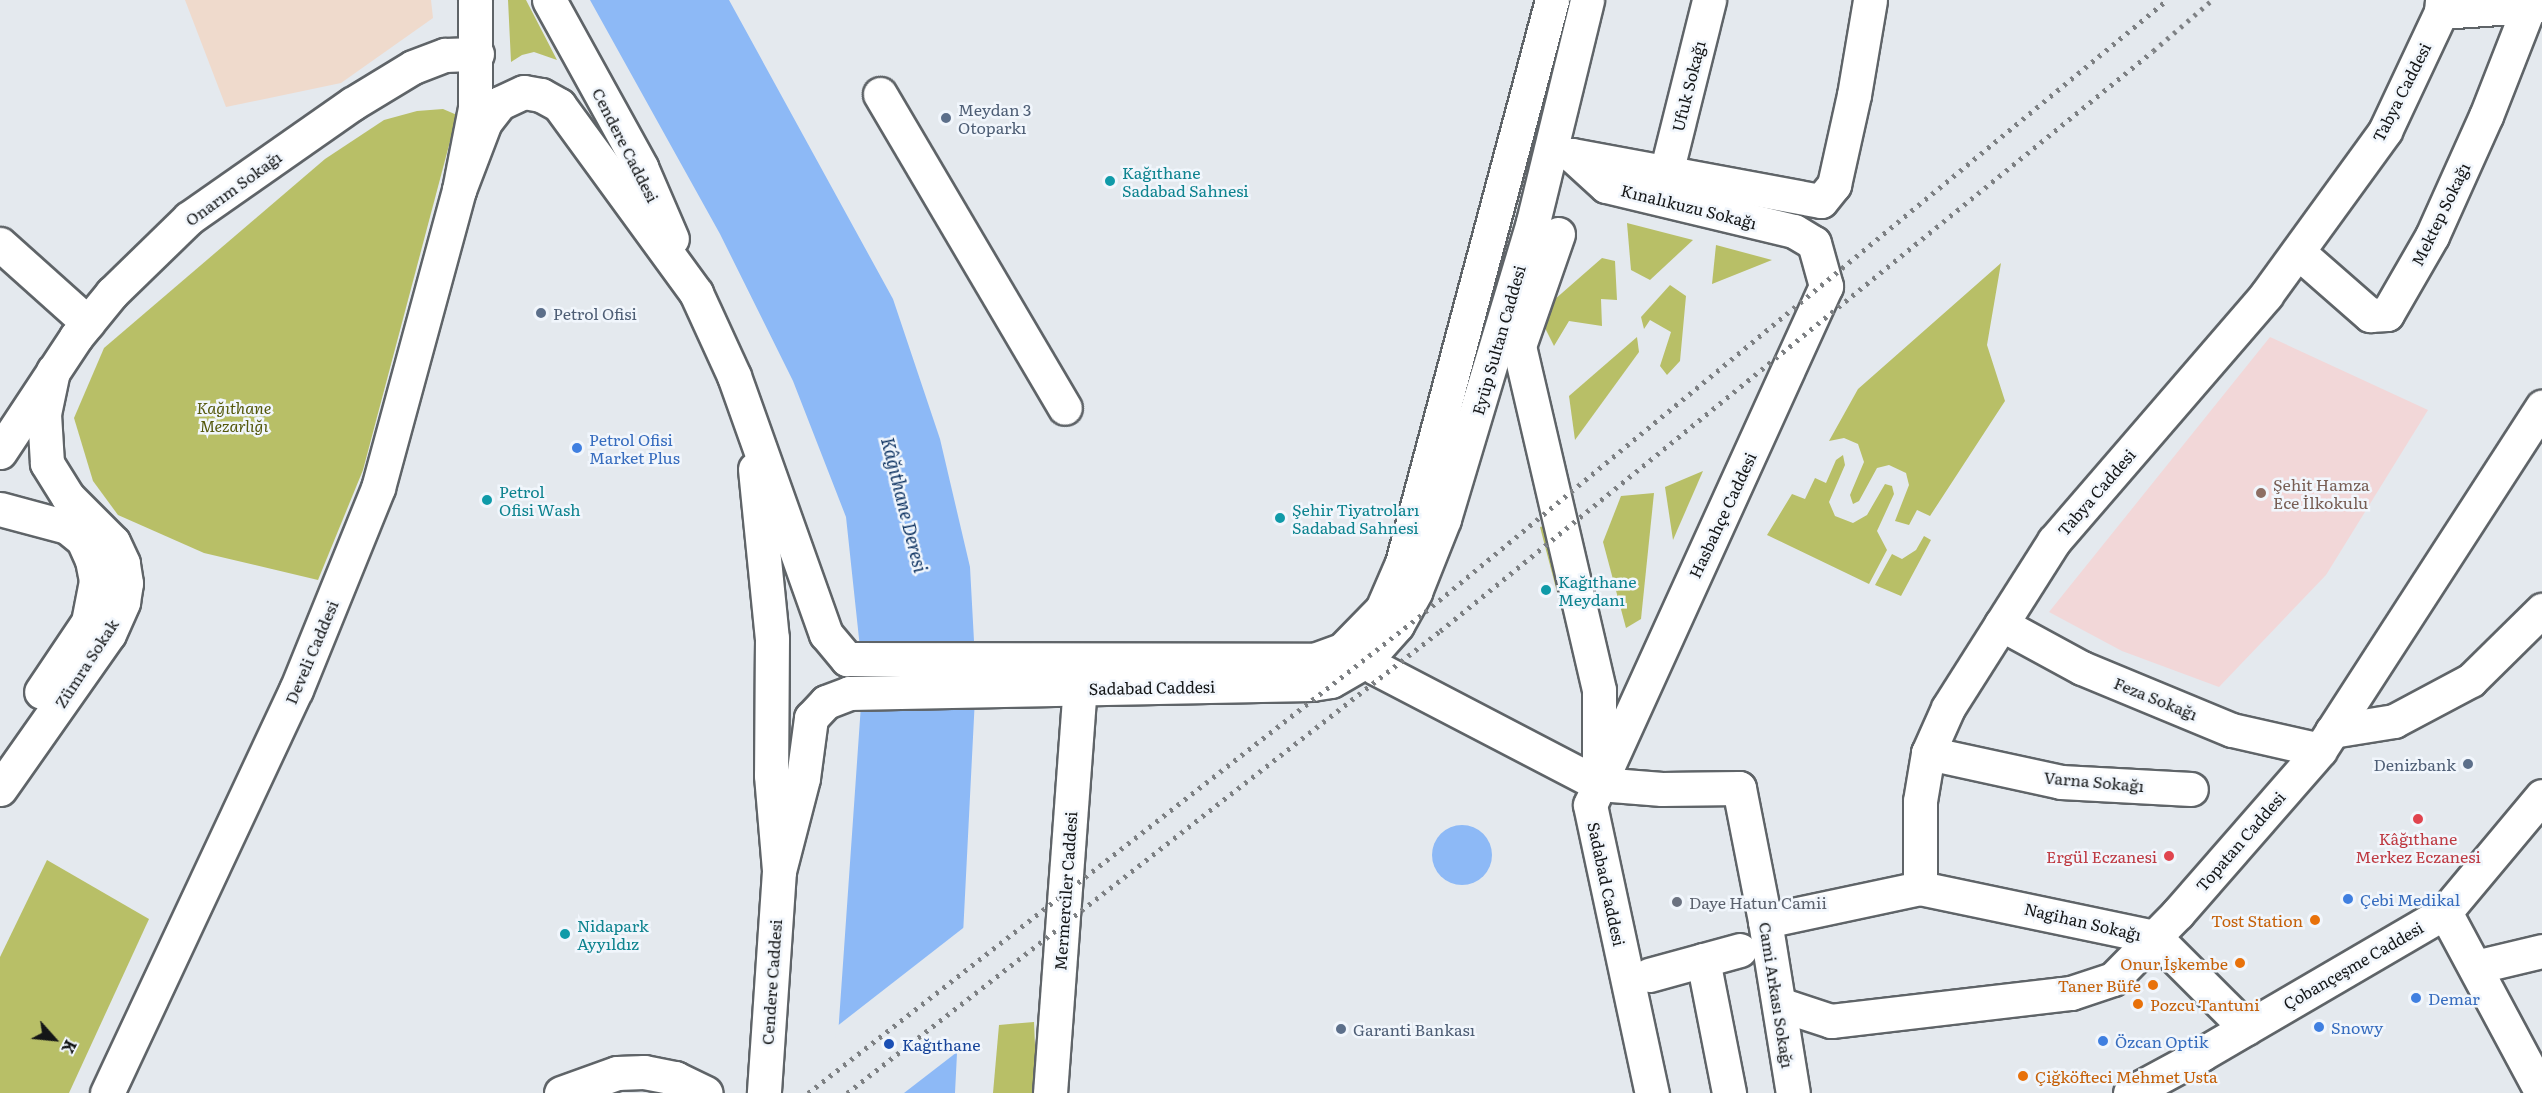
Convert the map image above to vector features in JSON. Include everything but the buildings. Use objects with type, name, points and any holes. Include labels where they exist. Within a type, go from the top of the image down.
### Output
[{"type":"street","points":[[459,190],[475,108],[477,54],[475,0]]},
{"type":"street","name":"Cendere Caddesi","points":[[549,0],[640,167],[696,293]]},
{"type":"street","name":"Eyüp Sultan Caddesi","points":[[1360,659],[1402,562],[1552,0]]},
{"type":"street","name":"Eyüp Sultan Caddesi","points":[[1360,659],[1396,625],[1414,592],[1444,519],[1533,222],[1561,153],[1587,0]]},
{"type":"street","name":"Ufuk Sokağı","points":[[1666,173],[1709,0]]},
{"type":"street","name":"Kınalıkuzu Sokağı","points":[[1561,153],[1821,201],[1834,184],[1854,95],[1870,0]]},
{"type":"street","points":[[2441,6],[2538,14]]},
{"type":"street","name":"Tabya Caddesi","points":[[1920,888],[1920,801],[1928,753],[1948,708],[2054,541],[2266,295],[2385,131],[2441,6]]},
{"type":"street","name":"Mektep Sokağı","points":[[2298,252],[2370,315],[2387,314],[2432,236],[2486,116],[2538,14]]},
{"type":"street","name":"Onarım Sokağı","points":[[0,452],[53,369],[82,330],[112,293],[189,218],[352,104],[413,67],[446,55],[477,54]]},
{"type":"street","points":[[459,190],[485,122],[500,103],[524,92],[541,94],[559,105],[696,293],[734,376],[826,634],[848,659],[1004,675]]},
{"type":"street","points":[[880,94],[1065,408]]},
{"type":"street","name":"Kınalıkuzu Sokağı","points":[[1561,153],[1606,186],[1794,231],[1814,243]]},
{"type":"street","name":"Develi Caddesi","points":[[108,1093],[296,690],[375,496],[459,190]]},
{"type":"street","points":[[1360,659],[1599,784],[1599,690],[1519,346],[1558,234]]},
{"type":"street","name":"Hasbahçe Caddesi","points":[[1599,784],[1826,286],[1814,243]]},
{"type":"street","points":[[0,244],[82,330]]},
{"type":"street","points":[[0,274],[82,330]]},
{"type":"street","points":[[1460,348],[1493,357]]},
{"type":"street","name":"Zümra Sokak","points":[[0,789],[109,634],[123,602],[126,583],[123,563],[113,542],[68,497],[47,463],[44,414],[53,369]]},
{"type":"street","name":"Topatan Caddesi","points":[[1779,1004],[1831,1021],[2071,993],[2113,979],[2155,937],[2326,740],[2542,406]]},
{"type":"street","points":[[750,420],[772,638],[771,775],[779,871]]},
{"type":"street","name":"Zümra Sokak","points":[[0,509],[67,527],[83,540],[92,560],[96,581],[88,622],[0,755]]},
{"type":"street","points":[[2326,740],[2394,721],[2471,680],[2542,610]]},
{"type":"street","name":"Feza Sokağı","points":[[2001,624],[2082,668],[2232,730],[2326,740]]},
{"type":"street","name":"Sadabad Caddesi","points":[[1004,675],[1058,660],[1360,659]]},
{"type":"street","name":"Sadabad Caddesi","points":[[1004,675],[1080,688],[1312,684],[1331,681],[1360,659]]},
{"type":"street","points":[[1058,660],[1080,688]]},
{"type":"street","points":[[779,871],[803,778],[811,718],[826,702],[849,693],[1004,675]]},
{"type":"street","name":"Mermerciler Caddesi","points":[[1050,1093],[1080,688]]},
{"type":"street","name":"Varna Sokağı","points":[[1928,753],[2061,782],[2191,789]]},
{"type":"street","name":"Cami Arkası Sokağı","points":[[1599,784],[1662,789],[1740,788],[1794,1093]]},
{"type":"street","name":"Sadabad Caddesi","points":[[1599,784],[1590,805],[1652,1093]]},
{"type":"street","name":"Çobançeşme Caddesi","points":[[2130,1093],[2445,912],[2542,796]]},
{"type":"street","name":"Cendere Caddesi","points":[[764,1093],[779,871]]},
{"type":"street","points":[[1765,921],[1920,888]]},
{"type":"street","name":"Nagihan Sokağı","points":[[1920,888],[2155,937],[2246,1028]]},
{"type":"street","points":[[2445,912],[2475,967],[2534,1090]]},
{"type":"street","points":[[1648,975],[1740,950]]},
{"type":"street","points":[[2475,967],[2542,951]]},
{"type":"street","points":[[1702,960],[1728,1093]]},
{"type":"street","points":[[561,1093],[617,1073],[644,1072],[675,1078],[706,1093]]},
{"type":"shaded area","points":[[185,0],[431,0],[433,18],[341,83],[226,107]]},
{"type":"shaded area","name":"Şehit Hamza Ece İlkokulu","points":[[2270,337],[2428,410],[2326,575],[2219,687],[2122,651],[2049,612]]},
{"type":"green space","points":[[508,0],[526,0],[557,60],[534,52],[522,55],[511,62]]},
{"type":"green space","name":"Kağıthane Mezarlığı","points":[[443,109],[457,115],[363,470],[318,580],[204,553],[118,515],[93,481],[74,418],[104,348],[325,159],[384,120],[417,111]]},
{"type":"green space","points":[[1627,223],[1693,240],[1650,280],[1631,270]]},
{"type":"green space","points":[[1716,245],[1772,260],[1712,284]]},
{"type":"green space","points":[[1602,258],[1615,261],[1617,300],[1601,299],[1602,326],[1569,321],[1554,346],[1538,314]]},
{"type":"green space","points":[[2001,263],[1987,345],[2005,401],[1930,516],[1917,510],[1909,525],[1895,521],[1909,485],[1906,473],[1889,465],[1877,468],[1859,501],[1853,504],[1850,495],[1864,462],[1858,444],[1844,438],[1829,441],[1858,389]]},
{"type":"green space","points":[[1670,285],[1686,296],[1680,361],[1667,375],[1660,366],[1671,332],[1650,320],[1644,329],[1641,317]]},
{"type":"green space","points":[[1637,337],[1639,352],[1575,440],[1569,396]]},
{"type":"green space","points":[[1843,455],[1845,465],[1829,502],[1835,516],[1853,523],[1867,515],[1885,484],[1892,486],[1894,494],[1877,531],[1887,550],[1869,584],[1767,535],[1792,494],[1805,499],[1815,478],[1826,483],[1836,460]]},
{"type":"green space","points":[[1703,471],[1673,540],[1665,487]]},
{"type":"green space","points":[[1654,493],[1641,619],[1626,628],[1603,542],[1621,496]]},
{"type":"green space","points":[[1551,524],[1590,678],[1580,680],[1540,527]]},
{"type":"green space","points":[[1924,536],[1931,540],[1901,596],[1875,585],[1892,554],[1902,559],[1916,550]]},
{"type":"green space","points":[[47,860],[149,919],[69,1093],[0,1093],[0,957]]},
{"type":"green space","points":[[1034,1022],[1037,1093],[993,1093],[999,1025]]},
{"type":"water","name":"Kâğıthane Deresi","points":[[590,0],[729,0],[893,299],[940,439],[970,567],[976,678],[955,1093],[834,1093],[863,676],[846,517],[793,381],[720,234]]},
{"type":"water","points":[[1456,825],[1468,825],[1479,830],[1487,838],[1492,855],[1490,867],[1479,880],[1468,885],[1456,885],[1445,880],[1437,872],[1432,861],[1432,849],[1437,838],[1445,830]]},
{"type":"pier","points":[[967,925],[961,1049],[904,1093],[831,1093],[836,1027]]},
{"type":"railway","points":[[808,1093],[1425,612],[2167,0]]},
{"type":"railway","points":[[847,1093],[1440,631],[2153,51],[2212,0]]},
{"type":"place","name":"Meydan 3 Otoparkı","points":[[946,118]]},
{"type":"place","name":"Kağıthane Sadabad Sahnesi","points":[[1110,181]]},
{"type":"place","name":"Petrol Ofisi","points":[[541,313]]},
{"type":"place","name":"Petrol Ofisi Market Plus","points":[[577,448]]},
{"type":"place","name":"Şehit Hamza Ece İlkokulu","points":[[2261,493]]},
{"type":"place","name":"Petrol Ofisi Wash","points":[[487,500]]},
{"type":"place","name":"Şehir Tiyatroları Sadabad Sahnesi","points":[[1280,518]]},
{"type":"place","name":"Kağıthane Meydanı","points":[[1546,590]]},
{"type":"place","name":"Denizbank","points":[[2468,764]]},
{"type":"place","name":"Kâğıthane Merkez Eczanesi","points":[[2418,819]]},
{"type":"place","name":"Ergül Eczanesi","points":[[2169,856]]},
{"type":"place","name":"Çebi Medikal","points":[[2348,899]]},
{"type":"place","name":"Daye Hatun Camii","points":[[1677,902]]},
{"type":"place","name":"Tost Station","points":[[2315,920]]},
{"type":"place","name":"Nidapark Ayyıldız","points":[[565,934]]},
{"type":"place","name":"Onur İşkembe","points":[[2240,963]]},
{"type":"place","name":"Taner Büfe","points":[[2153,985]]},
{"type":"place","name":"Demar","points":[[2416,998]]},
{"type":"place","name":"Pozcu Tantuni","points":[[2138,1004]]},
{"type":"place","name":"Snowy","points":[[2319,1027]]},
{"type":"place","name":"Garanti Bankası","points":[[1341,1029]]},
{"type":"place","name":"Özcan Optik","points":[[2103,1041]]},
{"type":"place","name":"Kağıthane","points":[[889,1044]]},
{"type":"place","name":"Çiğköfteci Mehmet Usta","points":[[2023,1076]]}]
